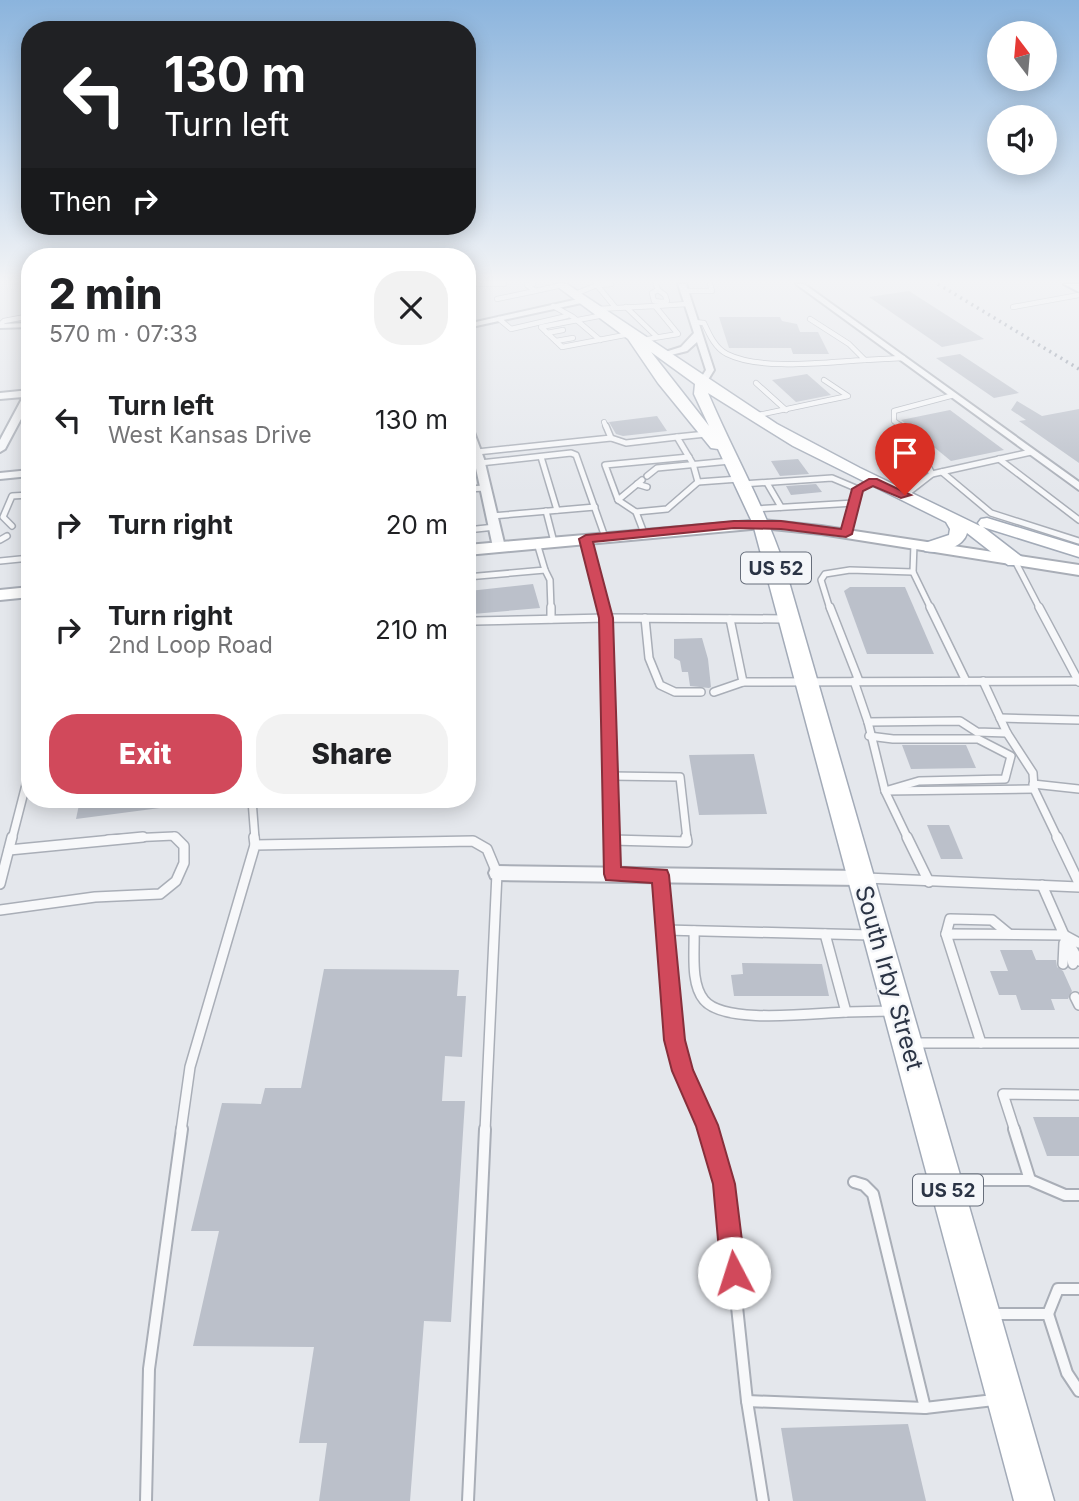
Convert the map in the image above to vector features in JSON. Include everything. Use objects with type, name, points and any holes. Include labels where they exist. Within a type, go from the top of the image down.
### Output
[{"type":"main road","name":"South Irby Street","points":[[648,354],[655,369],[730,461]]},
{"type":"main road","points":[[663,354],[702,388]]},
{"type":"main road","points":[[655,369],[702,388],[873,481],[952,518],[986,537],[1015,561]]},
{"type":"main road","name":"South Irby Street","points":[[702,388],[730,461],[758,517],[790,619],[1034,1501]]},
{"type":"main road","points":[[910,497],[1079,552]]},
{"type":"main road","points":[[476,549],[644,533],[758,517],[846,534],[1079,570]]},
{"type":"main road","points":[[923,545],[951,542],[958,537],[959,529],[952,518]]},
{"type":"main road","points":[[987,523],[1009,541],[1015,561]]},
{"type":"main road","points":[[0,594],[21,593]]},
{"type":"street","points":[[702,388],[710,370],[705,354]]},
{"type":"street","points":[[897,354],[1079,487]]},
{"type":"street","points":[[0,396],[21,394]]},
{"type":"street","points":[[0,449],[21,410]]},
{"type":"street","points":[[16,419],[21,419]]},
{"type":"street","points":[[476,451],[499,547]]},
{"type":"street","points":[[0,476],[21,474]]},
{"type":"street","points":[[497,873],[862,878]]},
{"type":"lane","points":[[728,354],[749,360],[811,362],[903,358]]},
{"type":"lane","points":[[859,354],[865,360]]},
{"type":"lane","points":[[748,413],[786,410],[848,396],[824,380]]},
{"type":"lane","points":[[756,383],[786,410]]},
{"type":"lane","points":[[932,474],[919,449],[926,447],[894,421],[894,411],[954,396]]},
{"type":"lane","points":[[604,422],[611,438]]},
{"type":"lane","points":[[478,457],[611,438],[625,443],[706,434]]},
{"type":"lane","points":[[677,437],[693,464],[698,482]]},
{"type":"lane","points":[[910,497],[932,474],[1031,452]]},
{"type":"lane","points":[[478,457],[576,455],[605,537]]},
{"type":"lane","points":[[541,457],[557,510]]},
{"type":"lane","points":[[644,533],[636,512],[618,500],[605,465],[689,457]]},
{"type":"lane","points":[[999,459],[1079,520]]},
{"type":"lane","points":[[618,500],[657,468],[730,461]]},
{"type":"lane","points":[[942,472],[991,513],[1079,541]]},
{"type":"lane","points":[[644,478],[660,477]]},
{"type":"lane","points":[[644,478],[647,487]]},
{"type":"lane","points":[[636,512],[667,509],[698,482],[832,478],[858,489]]},
{"type":"lane","points":[[846,534],[858,489],[873,481]]},
{"type":"lane","points":[[767,482],[781,508]]},
{"type":"lane","points":[[682,485],[690,489]]},
{"type":"lane","points":[[476,488],[485,488]]},
{"type":"lane","points":[[3,522],[12,496],[21,496]]},
{"type":"lane","points":[[670,496],[678,499]]},
{"type":"lane","points":[[758,517],[781,508],[854,503]]},
{"type":"lane","points":[[476,527],[546,511],[595,507]]},
{"type":"lane","points":[[546,511],[554,542]]},
{"type":"lane","points":[[586,539],[606,618],[612,874]]},
{"type":"lane","points":[[537,543],[550,580],[551,619]]},
{"type":"lane","points":[[923,545],[913,572],[966,681]]},
{"type":"lane","points":[[0,561],[21,559]]},
{"type":"lane","points":[[714,692],[743,682],[1079,681],[1015,561]]},
{"type":"lane","points":[[476,577],[545,570]]},
{"type":"lane","points":[[913,572],[850,570],[825,574],[821,580],[856,681],[885,791],[929,882]]},
{"type":"lane","points":[[476,621],[606,618],[790,619]]},
{"type":"lane","points":[[645,618],[653,673],[658,683],[668,691],[701,692]]},
{"type":"lane","points":[[730,619],[743,682]]},
{"type":"lane","points":[[862,878],[1042,886],[1079,885],[1033,786],[1033,773],[1007,733],[983,681]]},
{"type":"lane","points":[[1000,718],[1079,720]]},
{"type":"lane","points":[[868,722],[960,721],[977,732],[1007,733]]},
{"type":"lane","points":[[869,736],[893,739],[978,739],[1011,756],[1005,779],[919,781],[885,791]]},
{"type":"lane","points":[[610,776],[680,776],[687,842],[612,840]]},
{"type":"lane","points":[[885,791],[1033,786],[1079,789]]},
{"type":"lane","points":[[0,884],[21,804]]},
{"type":"lane","points":[[146,1501],[149,1369],[190,1067],[255,845],[253,808]]},
{"type":"lane","points":[[0,910],[95,897],[160,894],[176,881],[184,863],[184,846],[174,836],[115,838],[9,850]]},
{"type":"lane","points":[[255,845],[473,841],[487,849],[497,873],[468,1501]]},
{"type":"lane","points":[[660,875],[675,1040],[683,1071],[707,1125],[724,1184],[747,1401],[764,1501]]},
{"type":"lane","points":[[1042,886],[1064,935],[1071,963]]},
{"type":"lane","points":[[981,1043],[946,934],[950,919],[992,920],[1009,934]]},
{"type":"lane","points":[[665,930],[877,935]]},
{"type":"lane","points":[[694,931],[697,980],[702,997],[708,1005],[736,1013],[898,1011]]},
{"type":"lane","points":[[825,934],[846,1012]]},
{"type":"lane","points":[[946,934],[1064,935],[1079,943]]},
{"type":"lane","points":[[1064,935],[1071,963]]},
{"type":"lane","points":[[907,1043],[1079,1043]]},
{"type":"lane","points":[[1030,1180],[1003,1094],[1079,1095]]},
{"type":"lane","points":[[945,1180],[1030,1180],[1065,1195],[1079,1195]]},
{"type":"lane","points":[[854,1182],[864,1185],[873,1194],[925,1408]]},
{"type":"lane","points":[[1079,1289],[1058,1289],[1048,1314],[1067,1373],[1079,1391]]},
{"type":"lane","points":[[982,1314],[1048,1314]]},
{"type":"lane","points":[[747,1401],[925,1408],[1006,1399]]},
{"type":"building","points":[[960,354],[1019,393],[994,398],[936,358]]},
{"type":"building","points":[[807,374],[831,395],[796,402],[772,380]]},
{"type":"building","points":[[1017,401],[1042,416],[1079,409],[1079,463],[1019,421],[1026,420],[1011,410]]},
{"type":"building","points":[[950,410],[1004,450],[951,461],[901,420]]},
{"type":"building","points":[[657,416],[667,431],[623,436],[616,434],[609,422]]},
{"type":"building","points":[[798,459],[809,474],[780,476],[771,461]]},
{"type":"building","points":[[816,484],[822,492],[791,495],[786,486]]},
{"type":"building","points":[[533,584],[540,608],[476,614],[476,590]]},
{"type":"building","points":[[850,587],[905,587],[934,654],[867,654],[844,591]]},
{"type":"building","points":[[702,638],[708,659],[709,688],[690,686],[688,672],[682,672],[680,661],[674,658],[674,639]]},
{"type":"building","points":[[902,745],[966,745],[976,768],[911,769]]},
{"type":"building","points":[[754,754],[767,814],[699,815],[689,755]]},
{"type":"building","points":[[78,808],[160,808],[76,819]]},
{"type":"building","points":[[927,825],[949,825],[963,859],[941,859]]},
{"type":"building","points":[[1000,950],[1032,950],[1036,960],[1056,960],[1057,967],[1063,971],[1072,991],[1068,999],[1051,999],[1055,1010],[1021,1010],[1016,995],[999,995],[990,971],[1008,971]]},
{"type":"building","points":[[742,963],[822,964],[829,996],[734,996],[731,975],[743,974]]},
{"type":"building","points":[[324,969],[459,970],[457,996],[466,996],[462,1057],[445,1056],[442,1101],[465,1101],[451,1322],[424,1321],[410,1501],[319,1501],[327,1443],[299,1443],[314,1347],[193,1346],[219,1231],[191,1231],[222,1103],[261,1104],[265,1088],[301,1088]]},
{"type":"building","points":[[1033,1117],[1079,1117],[1079,1156],[1047,1156]]},
{"type":"building","points":[[908,1424],[926,1501],[793,1501],[781,1428]]},
{"type":"railway","points":[[1054,354],[1079,369]]},
{"type":"route","points":[[734,1273],[724,1184],[707,1125],[683,1071],[675,1040],[660,875],[612,874],[606,618],[586,539],[762,524],[846,534],[858,489],[873,481],[905,495]]}]
